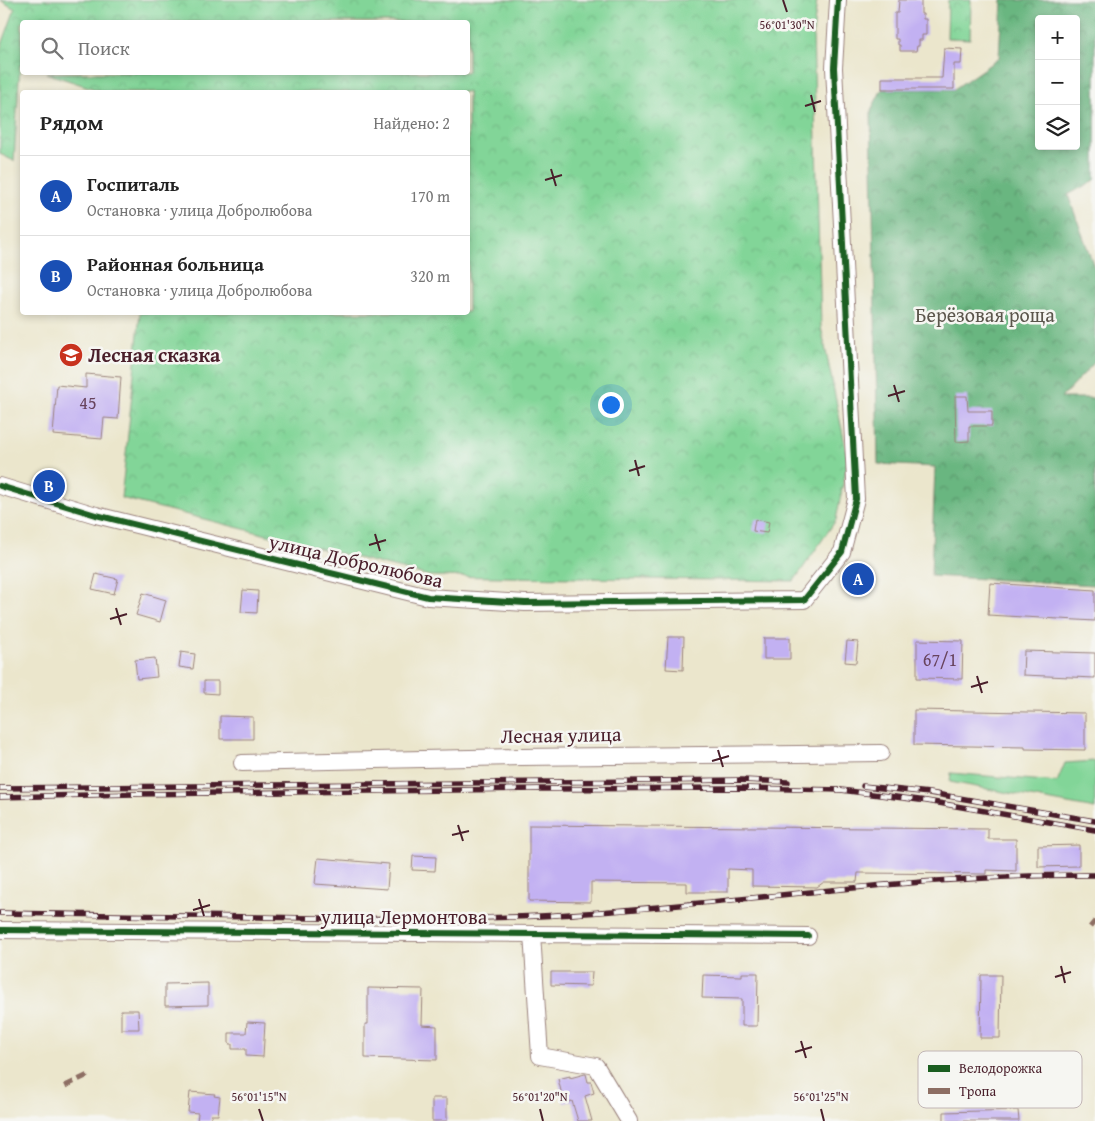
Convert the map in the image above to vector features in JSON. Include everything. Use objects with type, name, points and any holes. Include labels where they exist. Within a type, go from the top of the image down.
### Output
[{"type":"street","name":"улица Добролюбова","points":[[0,486],[96,515],[428,597],[525,603],[804,600],[842,552],[856,499],[834,68],[838,0]]},
{"type":"street","name":"Лесная улица","points":[[242,763],[521,757],[880,753]]},
{"type":"street","name":"улица Лермонтова","points":[[0,930],[808,936]]},
{"type":"street","points":[[532,934],[540,1056],[596,1066],[629,1121]]},
{"type":"green space","points":[[0,0],[817,0],[813,33],[821,327],[848,459],[836,520],[794,581],[429,576],[121,498],[140,315],[470,315],[470,90],[98,90],[52,75],[470,75],[470,20],[20,20],[20,64],[14,161],[0,154],[0,50],[15,9]]},
{"type":"green space","points":[[948,0],[971,0],[970,39],[947,38]]},
{"type":"green space","name":"Берёзовая роща","points":[[1002,0],[1095,0],[1095,180],[1068,195],[1095,269],[1095,362],[1061,398],[1095,398],[1095,585],[931,576],[935,467],[878,464],[871,110],[882,89],[954,89],[999,58]]},
{"type":"green space","points":[[1095,761],[1095,809],[950,782],[951,773],[1057,782],[1065,763]]},
{"type":"building","points":[[899,0],[921,0],[921,14],[923,14],[923,19],[926,19],[926,35],[922,35],[922,40],[919,40],[919,46],[917,46],[916,51],[900,51],[898,39],[895,39],[895,13],[898,13]]},
{"type":"building","points":[[944,48],[962,49],[961,64],[954,64],[954,89],[882,89],[882,78],[942,78]]},
{"type":"building","points":[[86,374],[121,377],[118,419],[104,418],[102,439],[53,435],[57,385],[86,388]]},
{"type":"building","points":[[955,396],[967,396],[968,411],[992,411],[992,426],[969,426],[969,441],[956,442]]},
{"type":"building","points":[[755,519],[769,522],[767,533],[753,531]]},
{"type":"building","points":[[96,574],[118,579],[114,594],[92,589]]},
{"type":"building","points":[[990,583],[1095,590],[1095,621],[988,615]]},
{"type":"building","points":[[243,590],[258,591],[257,613],[241,612]]},
{"type":"building","points":[[143,593],[166,600],[160,622],[136,615]]},
{"type":"building","points":[[668,637],[684,637],[683,670],[666,669]]},
{"type":"building","points":[[764,638],[790,638],[790,659],[764,659]]},
{"type":"building","points":[[917,640],[963,641],[962,679],[917,678]]},
{"type":"building","points":[[847,641],[858,642],[856,663],[845,662]]},
{"type":"building","points":[[1024,651],[1095,653],[1095,678],[1023,675]]},
{"type":"building","points":[[181,652],[195,654],[193,669],[179,667]]},
{"type":"building","points":[[155,658],[157,677],[137,679],[135,660]]},
{"type":"building","points":[[204,681],[218,681],[218,694],[204,693]]},
{"type":"building","points":[[914,710],[1085,713],[1085,750],[914,745]]},
{"type":"building","points":[[220,716],[253,717],[253,739],[220,739]]},
{"type":"building","points":[[529,825],[988,829],[988,839],[1016,839],[1016,871],[986,870],[986,874],[858,873],[857,882],[824,882],[817,887],[752,886],[752,870],[728,869],[728,892],[687,892],[687,883],[591,882],[591,902],[529,901]]},
{"type":"building","points":[[1079,845],[1079,866],[1038,867],[1038,846]]},
{"type":"building","points":[[413,856],[436,857],[435,871],[412,870]]},
{"type":"building","points":[[318,858],[389,864],[387,889],[315,884]]},
{"type":"building","points":[[551,972],[592,972],[591,986],[551,985]]},
{"type":"building","points":[[742,973],[758,973],[757,1026],[742,1026],[742,999],[702,998],[703,975],[742,976]]},
{"type":"building","points":[[981,975],[1001,975],[1000,1038],[980,1038]]},
{"type":"building","points":[[208,983],[208,1005],[165,1006],[165,984]]},
{"type":"building","points":[[368,988],[423,989],[422,1025],[437,1026],[437,1060],[365,1058],[365,1024],[368,1024]]},
{"type":"building","points":[[121,1010],[138,1010],[139,1029],[121,1029]]},
{"type":"building","points":[[247,1022],[265,1023],[263,1057],[246,1056],[246,1049],[232,1049],[232,1044],[229,1044],[229,1033],[246,1033]]},
{"type":"building","points":[[586,1074],[588,1082],[591,1082],[594,1093],[585,1096],[592,1121],[578,1121],[572,1101],[564,1103],[558,1079]]},
{"type":"building","points":[[190,1092],[215,1094],[214,1096],[220,1097],[218,1115],[211,1115],[210,1121],[197,1121],[198,1113],[188,1112]]},
{"type":"building","points":[[432,1098],[447,1098],[447,1121],[432,1121]]},
{"type":"building","points":[[1018,1110],[1019,1121],[944,1121],[944,1112]]},
{"type":"railway","points":[[0,788],[742,780],[788,782]]},
{"type":"railway","points":[[863,786],[930,793],[1095,821]]},
{"type":"railway","points":[[0,797],[540,789],[744,788],[841,790],[927,801],[1095,830]]},
{"type":"railway","points":[[0,913],[364,919],[540,916],[886,885],[1025,876],[1095,875]]},
{"type":"marked path","points":[[1090,927],[1095,921]]},
{"type":"marked path","points":[[65,1086],[90,1074]]},
{"type":"cycle path","points":[[0,486],[96,515],[428,597],[525,603],[804,600],[842,552],[856,499],[834,68],[838,0]]},
{"type":"cycle path","points":[[0,930],[808,936]]},
{"type":"place","name":"Лесная сказка","points":[[71,355]]},
{"type":"place","name":"Районная больница","points":[[49,486]]},
{"type":"place","name":"Госпиталь","points":[[858,579]]}]
